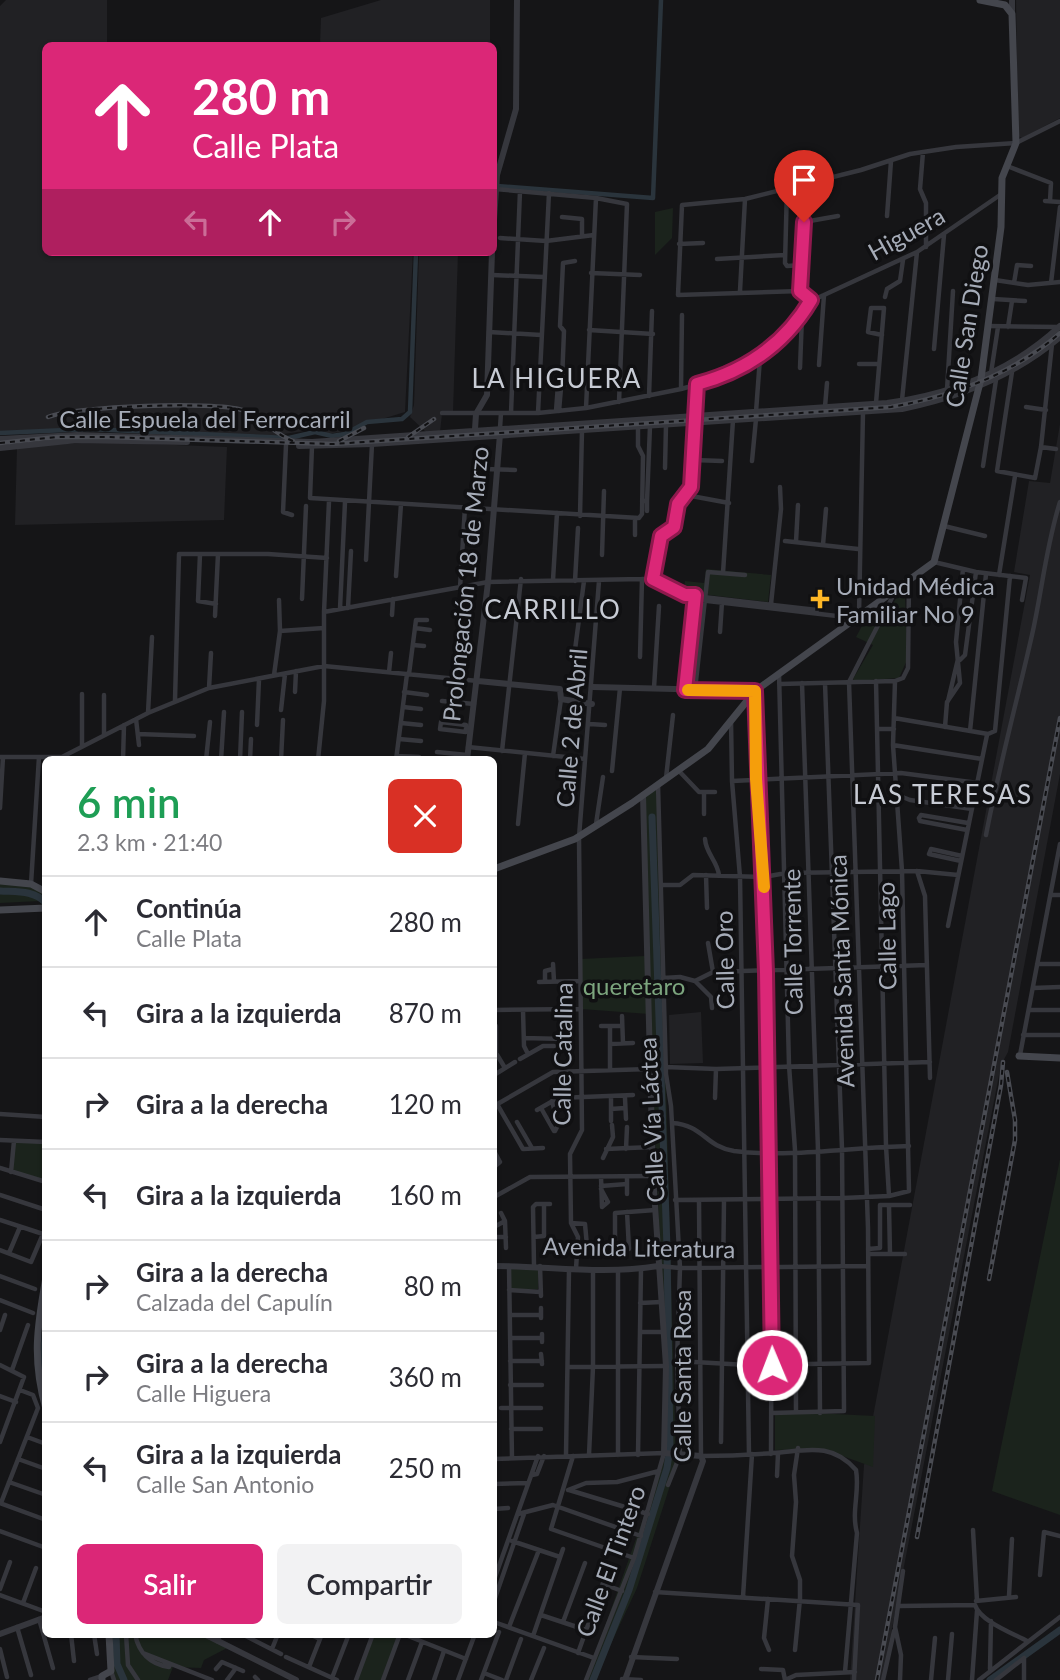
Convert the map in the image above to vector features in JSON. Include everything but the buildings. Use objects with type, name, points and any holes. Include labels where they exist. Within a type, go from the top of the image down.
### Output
[{"type":"main road","points":[[980,0],[1005,5],[1012,14]]},
{"type":"main road","name":"Calle San Diego","points":[[934,562],[993,327],[1001,194],[1007,166],[1016,143],[1012,14]]},
{"type":"main road","points":[[497,868],[596,827],[678,770],[708,749],[755,691],[934,562]]},
{"type":"main road","points":[[0,881],[31,884],[42,890]]},
{"type":"main road","points":[[0,910],[40,908]]},
{"type":"main road","points":[[1020,1056],[1060,1058]]},
{"type":"main road","points":[[42,1306],[36,1349],[36,1367],[42,1392]]},
{"type":"main road","points":[[102,1678],[111,1671],[109,1638]]},
{"type":"street","points":[[497,179],[516,109],[517,0]]},
{"type":"street","name":"Calle San Diego","points":[[1011,1],[1012,14]]},
{"type":"street","points":[[442,413],[511,414],[586,408],[681,389],[731,375],[760,357],[802,316],[811,300],[800,291],[678,295],[682,205],[745,199],[923,152],[1016,143],[1060,121]]},
{"type":"street","points":[[923,152],[920,189],[926,203],[926,247]]},
{"type":"street","points":[[887,216],[891,161]]},
{"type":"street","points":[[1007,166],[1051,183],[1047,201],[1060,204],[1051,283]]},
{"type":"street","points":[[800,291],[805,184]]},
{"type":"street","points":[[787,188],[785,265],[802,265]]},
{"type":"street","points":[[497,189],[596,198],[627,204],[619,402]]},
{"type":"street","points":[[511,414],[520,190]]},
{"type":"street","points":[[538,413],[550,193]]},
{"type":"street","name":"Higuera","points":[[811,300],[926,247],[1001,194]]},
{"type":"street","points":[[586,408],[596,198]]},
{"type":"street","points":[[740,291],[745,199]]},
{"type":"street","points":[[804,222],[838,216]]},
{"type":"street","points":[[562,217],[582,219],[582,236]]},
{"type":"street","points":[[500,238],[546,241],[594,234]]},
{"type":"street","points":[[934,349],[944,235]]},
{"type":"street","points":[[679,244],[704,243]]},
{"type":"street","points":[[902,401],[917,252]]},
{"type":"street","points":[[717,259],[785,255]]},
{"type":"street","name":"Prolongación 18 de Marzo","points":[[475,429],[476,414],[486,395],[492,256]]},
{"type":"street","points":[[885,297],[887,289],[900,281],[903,259]]},
{"type":"street","points":[[558,411],[564,331],[560,326],[563,263],[575,261]]},
{"type":"street","points":[[1014,283],[1017,265],[1031,266]]},
{"type":"street","points":[[591,273],[640,275]]},
{"type":"street","points":[[492,275],[544,277]]},
{"type":"street","points":[[995,280],[1014,283],[1060,282]]},
{"type":"street","points":[[947,390],[953,291]]},
{"type":"street","points":[[819,365],[824,295]]},
{"type":"street","points":[[993,299],[1025,301]]},
{"type":"street","points":[[1008,327],[1012,301]]},
{"type":"street","points":[[876,403],[879,363],[882,335],[884,308],[871,308],[868,332],[882,335]]},
{"type":"street","points":[[649,396],[652,311]]},
{"type":"street","points":[[681,389],[682,315]]},
{"type":"street","points":[[800,368],[802,316]]},
{"type":"street","points":[[992,373],[993,327],[1059,327]]},
{"type":"street","name":"Calle Espuela del Ferrocarril","points":[[566,428],[582,430],[638,427],[697,420],[733,420],[756,415],[863,412],[931,403],[980,383],[992,373],[1027,354],[1059,327]]},
{"type":"street","points":[[589,330],[653,334]]},
{"type":"street","points":[[489,332],[541,335]]},
{"type":"street","name":"Calle Espuela del Ferrocarril","points":[[0,448],[100,440],[286,446],[372,444],[500,432],[697,420],[902,401],[996,380],[1012,372],[1060,337]]},
{"type":"street","points":[[1012,372],[998,473],[1035,478],[1046,410],[1052,344]]},
{"type":"street","points":[[752,461],[760,357]]},
{"type":"street","points":[[859,364],[879,363]]},
{"type":"street","points":[[983,466],[996,380]]},
{"type":"street","points":[[825,407],[827,383]]},
{"type":"street","points":[[653,579],[661,536],[674,527],[678,504],[691,487],[697,384]]},
{"type":"street","points":[[1026,407],[1046,410]]},
{"type":"street","points":[[857,616],[863,412]]},
{"type":"street","name":"Prolongación 18 de Marzo","points":[[467,756],[468,730],[478,681],[502,413]]},
{"type":"street","points":[[723,573],[733,420]]},
{"type":"street","points":[[665,468],[666,425]]},
{"type":"street","points":[[635,536],[638,517],[645,501],[650,426]]},
{"type":"street","points":[[638,427],[647,511]]},
{"type":"street","name":"Calle Espuela del Ferrocarril","points":[[0,439],[89,435],[312,442],[475,429],[500,432]]},
{"type":"street","points":[[580,516],[582,430]]},
{"type":"street","points":[[366,560],[372,444]]},
{"type":"street","points":[[286,446],[283,512],[292,515]]},
{"type":"street","points":[[312,446],[310,498],[580,516],[638,517]]},
{"type":"street","points":[[1041,447],[1056,449]]},
{"type":"street","points":[[694,460],[722,461]]},
{"type":"street","points":[[483,469],[514,470]]},
{"type":"street","points":[[999,575],[1015,476]]},
{"type":"street","points":[[771,604],[781,509],[780,487]]},
{"type":"street","points":[[602,555],[604,491]]},
{"type":"street","points":[[686,495],[729,503]]},
{"type":"street","points":[[319,756],[323,735],[324,612],[329,501]]},
{"type":"street","points":[[340,609],[345,501]]},
{"type":"street","points":[[986,835],[1060,502]]},
{"type":"street","points":[[397,576],[401,504]]},
{"type":"street","points":[[796,542],[798,505]]},
{"type":"street","points":[[302,599],[306,506]]},
{"type":"street","points":[[460,588],[465,507]]},
{"type":"street","points":[[823,545],[826,509]]},
{"type":"street","points":[[553,580],[557,513]]},
{"type":"street","points":[[944,526],[985,536]]},
{"type":"street","points":[[575,581],[578,528]]},
{"type":"street","points":[[785,541],[858,549]]},
{"type":"street","points":[[348,608],[351,551]]},
{"type":"street","points":[[175,700],[179,554],[303,555],[327,558]]},
{"type":"street","points":[[200,554],[198,601],[216,604]]},
{"type":"street","points":[[215,616],[218,554]]},
{"type":"street","points":[[934,562],[986,574],[1026,578],[1022,600]]},
{"type":"street","points":[[948,701],[960,682],[956,642],[963,569]]},
{"type":"street","points":[[695,691],[709,571],[746,575]]},
{"type":"street","points":[[945,727],[948,701],[959,660],[965,655],[976,572]]},
{"type":"street","points":[[970,731],[986,574]]},
{"type":"street","points":[[894,718],[988,734],[995,731],[1010,576]]},
{"type":"street","points":[[324,612],[488,582],[521,579],[653,579],[694,598],[771,604],[857,616]]},
{"type":"street","points":[[502,751],[521,579]]},
{"type":"street","points":[[640,656],[642,579]]},
{"type":"street","name":"Calle 2 de Abril","points":[[579,836],[592,704],[599,580]]},
{"type":"street","points":[[573,665],[584,581]]},
{"type":"street","points":[[780,684],[895,681],[905,675],[908,663],[909,581]]},
{"type":"street","points":[[465,600],[467,587]]},
{"type":"street","name":"Avenida Santa Mónica","points":[[844,1363],[869,1363],[869,1252],[849,682],[896,589]]},
{"type":"street","points":[[685,690],[694,598]]},
{"type":"street","points":[[392,615],[393,599]]},
{"type":"street","points":[[704,599],[857,616]]},
{"type":"street","points":[[274,676],[280,631],[279,600]]},
{"type":"street","points":[[720,632],[722,602]]},
{"type":"street","points":[[654,688],[659,606]]},
{"type":"street","points":[[397,756],[416,620],[427,621]]},
{"type":"street","points":[[280,631],[324,628]]},
{"type":"street","points":[[415,628],[430,631]]},
{"type":"street","points":[[148,713],[152,637]]},
{"type":"street","points":[[413,645],[424,646]]},
{"type":"street","points":[[209,688],[211,653]]},
{"type":"street","points":[[388,672],[391,653]]},
{"type":"street","points":[[65,756],[175,700],[209,688],[324,666],[561,690],[553,756]]},
{"type":"street","points":[[295,692],[296,671]]},
{"type":"street","points":[[779,672],[789,1065],[795,1150],[796,1412]]},
{"type":"street","points":[[281,710],[285,674]]},
{"type":"street","points":[[257,725],[260,678]]},
{"type":"street","points":[[675,1200],[890,1196],[881,966],[876,681]]},
{"type":"street","name":"Calle Lago","points":[[890,1196],[909,1191],[902,871],[894,775],[895,681]]},
{"type":"street","name":"Calle Torrente","points":[[802,683],[818,1150],[820,1413]]},
{"type":"street","points":[[772,1413],[844,1411],[842,1149],[825,683]]},
{"type":"street","points":[[593,687],[755,691],[756,779],[764,877],[771,1151],[771,1454]]},
{"type":"street","points":[[612,771],[620,688]]},
{"type":"street","points":[[404,692],[427,695]]},
{"type":"street","points":[[82,694],[82,746]]},
{"type":"street","points":[[104,695],[104,735]]},
{"type":"street","points":[[561,699],[592,704]]},
{"type":"street","points":[[442,701],[474,704]]},
{"type":"street","points":[[403,707],[421,709]]},
{"type":"street","points":[[221,756],[224,712]]},
{"type":"street","points":[[240,756],[242,712]]},
{"type":"street","points":[[666,778],[673,715]]},
{"type":"street","points":[[136,719],[139,746]]},
{"type":"street","name":"Calle Oro","points":[[731,719],[732,780],[740,877],[748,1200],[747,1365],[750,1454],[743,1595]]},
{"type":"street","points":[[281,756],[283,720]]},
{"type":"street","points":[[206,756],[210,722]]},
{"type":"street","points":[[441,722],[466,725],[468,730],[440,729],[441,722]]},
{"type":"street","points":[[401,723],[421,725]]},
{"type":"street","points":[[590,724],[605,725]]},
{"type":"street","points":[[123,756],[124,725]]},
{"type":"street","points":[[878,729],[894,729]]},
{"type":"street","points":[[138,734],[194,736]]},
{"type":"street","points":[[948,926],[988,734]]},
{"type":"street","points":[[250,756],[251,739]]},
{"type":"street","points":[[399,739],[421,741]]},
{"type":"street","points":[[894,745],[982,759]]},
{"type":"street","points":[[468,747],[585,759]]},
{"type":"street","points":[[437,752],[461,756]]},
{"type":"street","points":[[518,824],[525,753]]},
{"type":"street","points":[[0,808],[1,757],[42,757]]},
{"type":"street","points":[[31,884],[39,757]]},
{"type":"street","points":[[678,770],[704,794],[704,814]]},
{"type":"street","points":[[732,780],[894,775],[978,783]]},
{"type":"street","points":[[596,827],[603,776]]},
{"type":"street","name":"Calle Vía Láctea","points":[[658,783],[666,1067],[680,1268],[677,1361],[680,1455]]},
{"type":"street","points":[[704,794],[715,792]]},
{"type":"street","points":[[895,793],[910,800],[972,809]]},
{"type":"street","name":"Calle Vía Láctea","points":[[643,794],[653,1176],[655,1210],[665,1266],[661,1302],[666,1366],[664,1453]]},
{"type":"street","points":[[897,804],[910,800]]},
{"type":"street","points":[[967,830],[920,821],[919,818],[921,815],[968,823]]},
{"type":"street","name":"Calle Catalina","points":[[578,1237],[571,1223],[570,1154],[582,1130],[579,836]]},
{"type":"street","points":[[705,839],[707,853],[717,862],[719,875]]},
{"type":"street","points":[[1020,1056],[1058,870],[1060,844]]},
{"type":"street","points":[[931,849],[961,858],[929,854],[931,849]]},
{"type":"street","points":[[661,885],[680,885],[693,875],[764,877],[786,873],[881,871],[958,875]]},
{"type":"street","points":[[918,871],[925,896],[930,1078]]},
{"type":"street","points":[[706,875],[707,908]]},
{"type":"street","points":[[1051,895],[1060,895]]},
{"type":"street","points":[[708,943],[711,973]]},
{"type":"street","points":[[1037,964],[1060,964]]},
{"type":"street","points":[[695,981],[711,973],[766,972],[788,968],[927,965]]},
{"type":"street","points":[[554,981],[553,966],[545,971],[542,982],[580,981]]},
{"type":"street","points":[[663,978],[680,977],[695,981],[711,997],[712,1008]]},
{"type":"street","points":[[1033,988],[1060,987]]},
{"type":"street","points":[[497,1010],[581,1009]]},
{"type":"street","points":[[523,1010],[524,1038],[528,1054]]},
{"type":"street","points":[[1029,1010],[1060,1010]]},
{"type":"street","points":[[622,1016],[623,1043]]},
{"type":"street","points":[[601,1026],[622,1026]]},
{"type":"street","points":[[610,1026],[610,1070]]},
{"type":"street","points":[[1023,1035],[1060,1035]]},
{"type":"street","points":[[524,1038],[564,1039]]},
{"type":"street","points":[[553,1038],[555,1055]]},
{"type":"street","points":[[610,1044],[634,1043]]},
{"type":"street","points":[[497,1073],[543,1046],[554,1046]]},
{"type":"street","points":[[497,1055],[505,1068]]},
{"type":"street","points":[[666,1067],[769,1068],[884,1061],[930,1062]]},
{"type":"street","points":[[497,1104],[553,1072],[651,1069]]},
{"type":"street","points":[[715,1098],[716,1069]]},
{"type":"street","points":[[552,1101],[558,1125],[555,1131],[539,1109],[552,1101],[625,1098],[633,1095]]},
{"type":"street","points":[[603,1158],[613,1137],[611,1098]]},
{"type":"street","points":[[625,1098],[626,1119]]},
{"type":"street","points":[[497,1108],[523,1149],[543,1148]]},
{"type":"street","points":[[611,1109],[625,1108]]},
{"type":"street","points":[[0,1114],[42,1117]]},
{"type":"street","points":[[510,1126],[519,1121],[532,1148]]},
{"type":"street","points":[[672,1124],[689,1124],[719,1149],[746,1152],[909,1146]]},
{"type":"street","points":[[626,1127],[626,1149]]},
{"type":"street","points":[[613,1137],[626,1137]]},
{"type":"street","points":[[0,1140],[42,1142]]},
{"type":"street","points":[[11,1172],[14,1141]]},
{"type":"street","points":[[606,1149],[653,1147]]},
{"type":"street","points":[[0,1168],[42,1181]]},
{"type":"street","points":[[497,1195],[527,1178],[653,1176]]},
{"type":"street","points":[[601,1177],[601,1188],[627,1184]]},
{"type":"street","points":[[627,1177],[627,1194]]},
{"type":"street","points":[[0,1195],[42,1209]]},
{"type":"street","name":"Calle Santa Rosa","points":[[623,1679],[702,1468],[699,1200]]},
{"type":"street","points":[[721,1442],[724,1200]]},
{"type":"street","points":[[509,1290],[541,1294],[534,1237],[533,1207],[536,1204],[547,1204],[544,1236],[534,1237]]},
{"type":"street","points":[[869,1252],[880,1248],[880,1205],[910,1205]]},
{"type":"street","points":[[889,1206],[890,1254]]},
{"type":"street","points":[[615,1249],[615,1214],[655,1210]]},
{"type":"street","points":[[627,1212],[629,1249]]},
{"type":"street","points":[[500,1213],[505,1221],[506,1248]]},
{"type":"street","points":[[0,1220],[41,1232],[42,1236],[31,1262],[0,1250]]},
{"type":"street","points":[[497,1225],[505,1221]]},
{"type":"street","points":[[571,1223],[585,1224],[587,1245]]},
{"type":"street","points":[[9,1254],[20,1227]]},
{"type":"street","points":[[587,1236],[578,1237],[572,1270],[570,1455],[565,1489],[556,1506],[551,1529],[634,1558]]},
{"type":"street","points":[[497,1237],[506,1237]]},
{"type":"street","points":[[616,1238],[628,1237]]},
{"type":"street","points":[[869,1252],[905,1254]]},
{"type":"street","name":"Avenida Literatura","points":[[497,1266],[593,1270],[665,1266],[868,1266]]},
{"type":"street","points":[[509,1266],[512,1458]]},
{"type":"street","points":[[618,1269],[618,1455]]},
{"type":"street","points":[[638,1455],[641,1269]]},
{"type":"street","points":[[589,1455],[593,1270]]},
{"type":"street","points":[[0,1276],[35,1289]]},
{"type":"street","points":[[0,1300],[33,1313]]},
{"type":"street","points":[[640,1303],[661,1302]]},
{"type":"street","points":[[509,1315],[541,1316],[541,1308]]},
{"type":"street","points":[[0,1330],[5,1315]]},
{"type":"street","points":[[12,1370],[29,1325]]},
{"type":"street","points":[[641,1332],[664,1332]]},
{"type":"street","points":[[510,1338],[542,1338]]},
{"type":"street","points":[[510,1361],[542,1363],[541,1354]]},
{"type":"street","points":[[677,1361],[724,1365],[844,1363]]},
{"type":"street","points":[[0,1365],[24,1375],[0,1442]]},
{"type":"street","points":[[569,1367],[666,1366]]},
{"type":"street","points":[[510,1385],[542,1385]]},
{"type":"street","points":[[20,1390],[33,1395],[38,1408],[0,1503],[42,1519]]},
{"type":"street","points":[[0,1396],[16,1402]]},
{"type":"street","points":[[501,1409],[541,1408]]},
{"type":"street","points":[[511,1429],[541,1429]]},
{"type":"street","points":[[27,1437],[42,1443]]},
{"type":"street","points":[[497,1460],[664,1453],[701,1456],[771,1454],[798,1448],[822,1450],[840,1458],[856,1470],[858,1481],[852,1518],[857,1533],[845,1672]]},
{"type":"street","points":[[795,1650],[800,1580],[792,1556],[796,1502],[794,1475],[798,1448]]},
{"type":"street","name":"Calle El Tintero","points":[[586,1680],[634,1558],[664,1453]]},
{"type":"street","points":[[777,1476],[778,1453]]},
{"type":"street","points":[[668,1485],[680,1455]]},
{"type":"street","points":[[497,1575],[521,1514],[528,1483],[541,1456]]},
{"type":"street","points":[[18,1459],[42,1468]]},
{"type":"street","points":[[649,1473],[663,1462]]},
{"type":"street","points":[[565,1489],[586,1483],[617,1482],[660,1471]]},
{"type":"street","points":[[9,1482],[42,1494]]},
{"type":"street","points":[[497,1485],[528,1483]]},
{"type":"street","points":[[565,1489],[648,1514]]},
{"type":"street","points":[[521,1514],[556,1506],[641,1536]]},
{"type":"street","points":[[497,1509],[508,1508]]},
{"type":"street","points":[[972,1680],[976,1605],[973,1530]]},
{"type":"street","points":[[0,1531],[42,1547]]},
{"type":"street","points":[[1040,1575],[1044,1532],[1060,1536]]},
{"type":"street","points":[[1009,1596],[1012,1539]]},
{"type":"street","points":[[511,1540],[560,1557]]},
{"type":"street","points":[[509,1628],[539,1549]]},
{"type":"street","points":[[533,1636],[563,1549]]},
{"type":"street","points":[[0,1589],[9,1562]]},
{"type":"street","points":[[563,1622],[585,1563]]},
{"type":"street","points":[[578,1653],[609,1566]]},
{"type":"street","points":[[23,1603],[36,1568]]},
{"type":"street","points":[[883,1680],[899,1606],[903,1571]]},
{"type":"street","points":[[603,1584],[622,1591]]},
{"type":"street","points":[[657,1590],[852,1603],[860,1609],[854,1680]]},
{"type":"street","points":[[0,1595],[23,1603],[42,1615]]},
{"type":"street","points":[[899,1606],[976,1605],[1009,1596],[1016,1597]]},
{"type":"street","points":[[768,1599],[764,1638],[769,1650]]},
{"type":"street","points":[[976,1605],[991,1621],[1027,1641]]},
{"type":"street","points":[[541,1615],[586,1630]]},
{"type":"street","points":[[0,1634],[42,1617]]},
{"type":"street","points":[[979,1680],[1060,1617]]},
{"type":"street","points":[[990,1670],[991,1621]]},
{"type":"street","points":[[497,1623],[594,1658]]},
{"type":"street","points":[[17,1627],[30,1675]]},
{"type":"street","points":[[895,1627],[901,1655],[900,1680]]},
{"type":"street","points":[[497,1637],[499,1632]]},
{"type":"street","points":[[948,1680],[952,1634]]},
{"type":"street","points":[[48,1638],[53,1668]]},
{"type":"street","points":[[71,1638],[74,1661]]},
{"type":"street","points":[[95,1638],[97,1654]]},
{"type":"street","points":[[126,1638],[128,1665],[138,1680]]},
{"type":"street","points":[[137,1638],[143,1653],[153,1663],[212,1680]]},
{"type":"street","points":[[218,1638],[296,1680]]},
{"type":"street","points":[[250,1638],[335,1679],[348,1638]]},
{"type":"street","points":[[272,1649],[276,1638]]},
{"type":"street","points":[[309,1668],[321,1638]]},
{"type":"street","points":[[356,1680],[372,1638]]},
{"type":"street","points":[[383,1680],[399,1638]]},
{"type":"street","points":[[410,1638],[466,1659]]},
{"type":"street","points":[[458,1680],[474,1638]]},
{"type":"street","points":[[481,1680],[497,1638]]},
{"type":"street","points":[[931,1680],[935,1638]]},
{"type":"street","points":[[483,1673],[504,1680],[521,1639]]},
{"type":"street","points":[[408,1680],[422,1643]]},
{"type":"street","points":[[531,1680],[544,1648]]},
{"type":"street","points":[[0,1649],[8,1677]]},
{"type":"street","points":[[434,1680],[444,1651]]},
{"type":"street","points":[[632,1656],[677,1659]]},
{"type":"street","points":[[996,1680],[1024,1658],[1024,1680]]},
{"type":"street","points":[[216,1669],[222,1662],[243,1671]]},
{"type":"street","points":[[227,1680],[236,1668]]},
{"type":"street","points":[[761,1669],[783,1670],[785,1680],[796,1675],[855,1672]]},
{"type":"street","points":[[111,1671],[114,1680]]},
{"type":"street","points":[[89,1680],[102,1678]]},
{"type":"street","points":[[623,1679],[640,1680]]},
{"type":"shaded area","points":[[6,0],[107,0],[107,42],[42,42],[42,256],[413,256],[405,412],[371,420],[347,431],[327,434],[318,429],[270,436],[101,429],[0,433],[0,6]]},
{"type":"shaded area","points":[[381,0],[490,0],[490,42],[320,42],[321,18]]},
{"type":"shaded area","points":[[1016,0],[1060,0],[1060,118],[1022,138],[1018,136]]},
{"type":"shaded area","points":[[419,256],[458,256],[453,413],[442,414],[440,432],[426,432],[410,417],[414,405]]},
{"type":"shaded area","points":[[1060,424],[1060,774],[1008,1052],[1001,1065],[882,1680],[850,1680],[864,1465],[1030,575],[1014,572],[1029,481],[1050,483]]},
{"type":"shaded area","points":[[97,442],[227,447],[224,520],[15,525],[17,447]]},
{"type":"shaded area","points":[[701,1012],[703,1063],[670,1064],[669,1015]]},
{"type":"green space","points":[[673,208],[672,238],[655,255],[655,212]]},
{"type":"green space","name":"CARRILLO","points":[[706,569],[771,575],[768,602],[684,592],[685,581],[704,583]]},
{"type":"green space","points":[[898,594],[905,594],[907,660],[899,678],[855,681],[853,679],[873,645],[856,637],[863,624],[882,617],[879,623],[883,624]]},
{"type":"green space","name":"queretaro","points":[[658,783],[676,1467],[637,1588],[594,1680],[586,1680],[660,1471],[666,1366],[649,1014],[581,1009],[580,959],[645,956],[643,795]]},
{"type":"green space","points":[[0,881],[31,884],[42,890],[42,906],[40,901],[0,903]]},
{"type":"green space","points":[[14,1141],[42,1142],[42,1181],[11,1172]]},
{"type":"green space","points":[[1060,1159],[1060,1515],[992,1491]]},
{"type":"green space","points":[[509,1266],[539,1266],[538,1289],[509,1289]]},
{"type":"green space","points":[[775,1414],[875,1416],[873,1467],[823,1449],[775,1450]]},
{"type":"green space","points":[[109,1638],[210,1638],[229,1647],[204,1660],[201,1668],[173,1667],[168,1680],[114,1680]]},
{"type":"green space","points":[[372,1638],[399,1638],[383,1680],[356,1680]]},
{"type":"waterway","points":[[497,186],[653,198],[661,0]]},
{"type":"waterway","points":[[0,433],[88,429],[289,438],[315,432],[332,436],[345,434],[367,422],[402,419],[410,412],[416,256]]},
{"type":"waterway","points":[[593,1680],[629,1590],[667,1468],[670,1447],[667,1248],[652,817]]},
{"type":"waterway","points":[[0,891],[31,894],[42,900]]},
{"type":"waterway","points":[[990,1680],[1060,1630]]},
{"type":"waterway","points":[[116,1638],[117,1664],[124,1680]]},
{"type":"railway","points":[[0,443],[56,437],[106,437],[333,444],[891,407],[937,397],[981,382],[1022,361],[1060,333]]},
{"type":"railway","points":[[48,417],[114,408],[176,405],[227,407],[249,413],[293,441]]},
{"type":"railway","points":[[408,437],[434,419]]},
{"type":"railway","points":[[339,441],[364,428]]},
{"type":"railway","points":[[877,1680],[1060,718]]},
{"type":"railway","points":[[917,1537],[1001,1085],[1003,1062]]},
{"type":"railway","points":[[989,1279],[1015,1140],[1015,1120],[1007,1072]]},
{"type":"slow traffic","points":[[688,690],[755,691],[756,779],[764,887]]},
{"type":"place","name":"Unidad Médica Familiar No 9","points":[[820,599]]},
{"type":"district","name":"LA HIGUERA","points":[[557,378]]},
{"type":"district","name":"CARRILLO","points":[[553,609]]},
{"type":"district","name":"LAS TERESAS","points":[[943,794]]},
{"type":"route","points":[[772,1365],[772,1200],[764,877],[756,779],[755,691],[685,690],[695,595],[685,595],[653,579],[661,536],[663,532],[674,527],[678,504],[691,487],[698,420],[697,384],[731,375],[760,357],[798,321],[811,300],[800,291],[804,222]]}]
